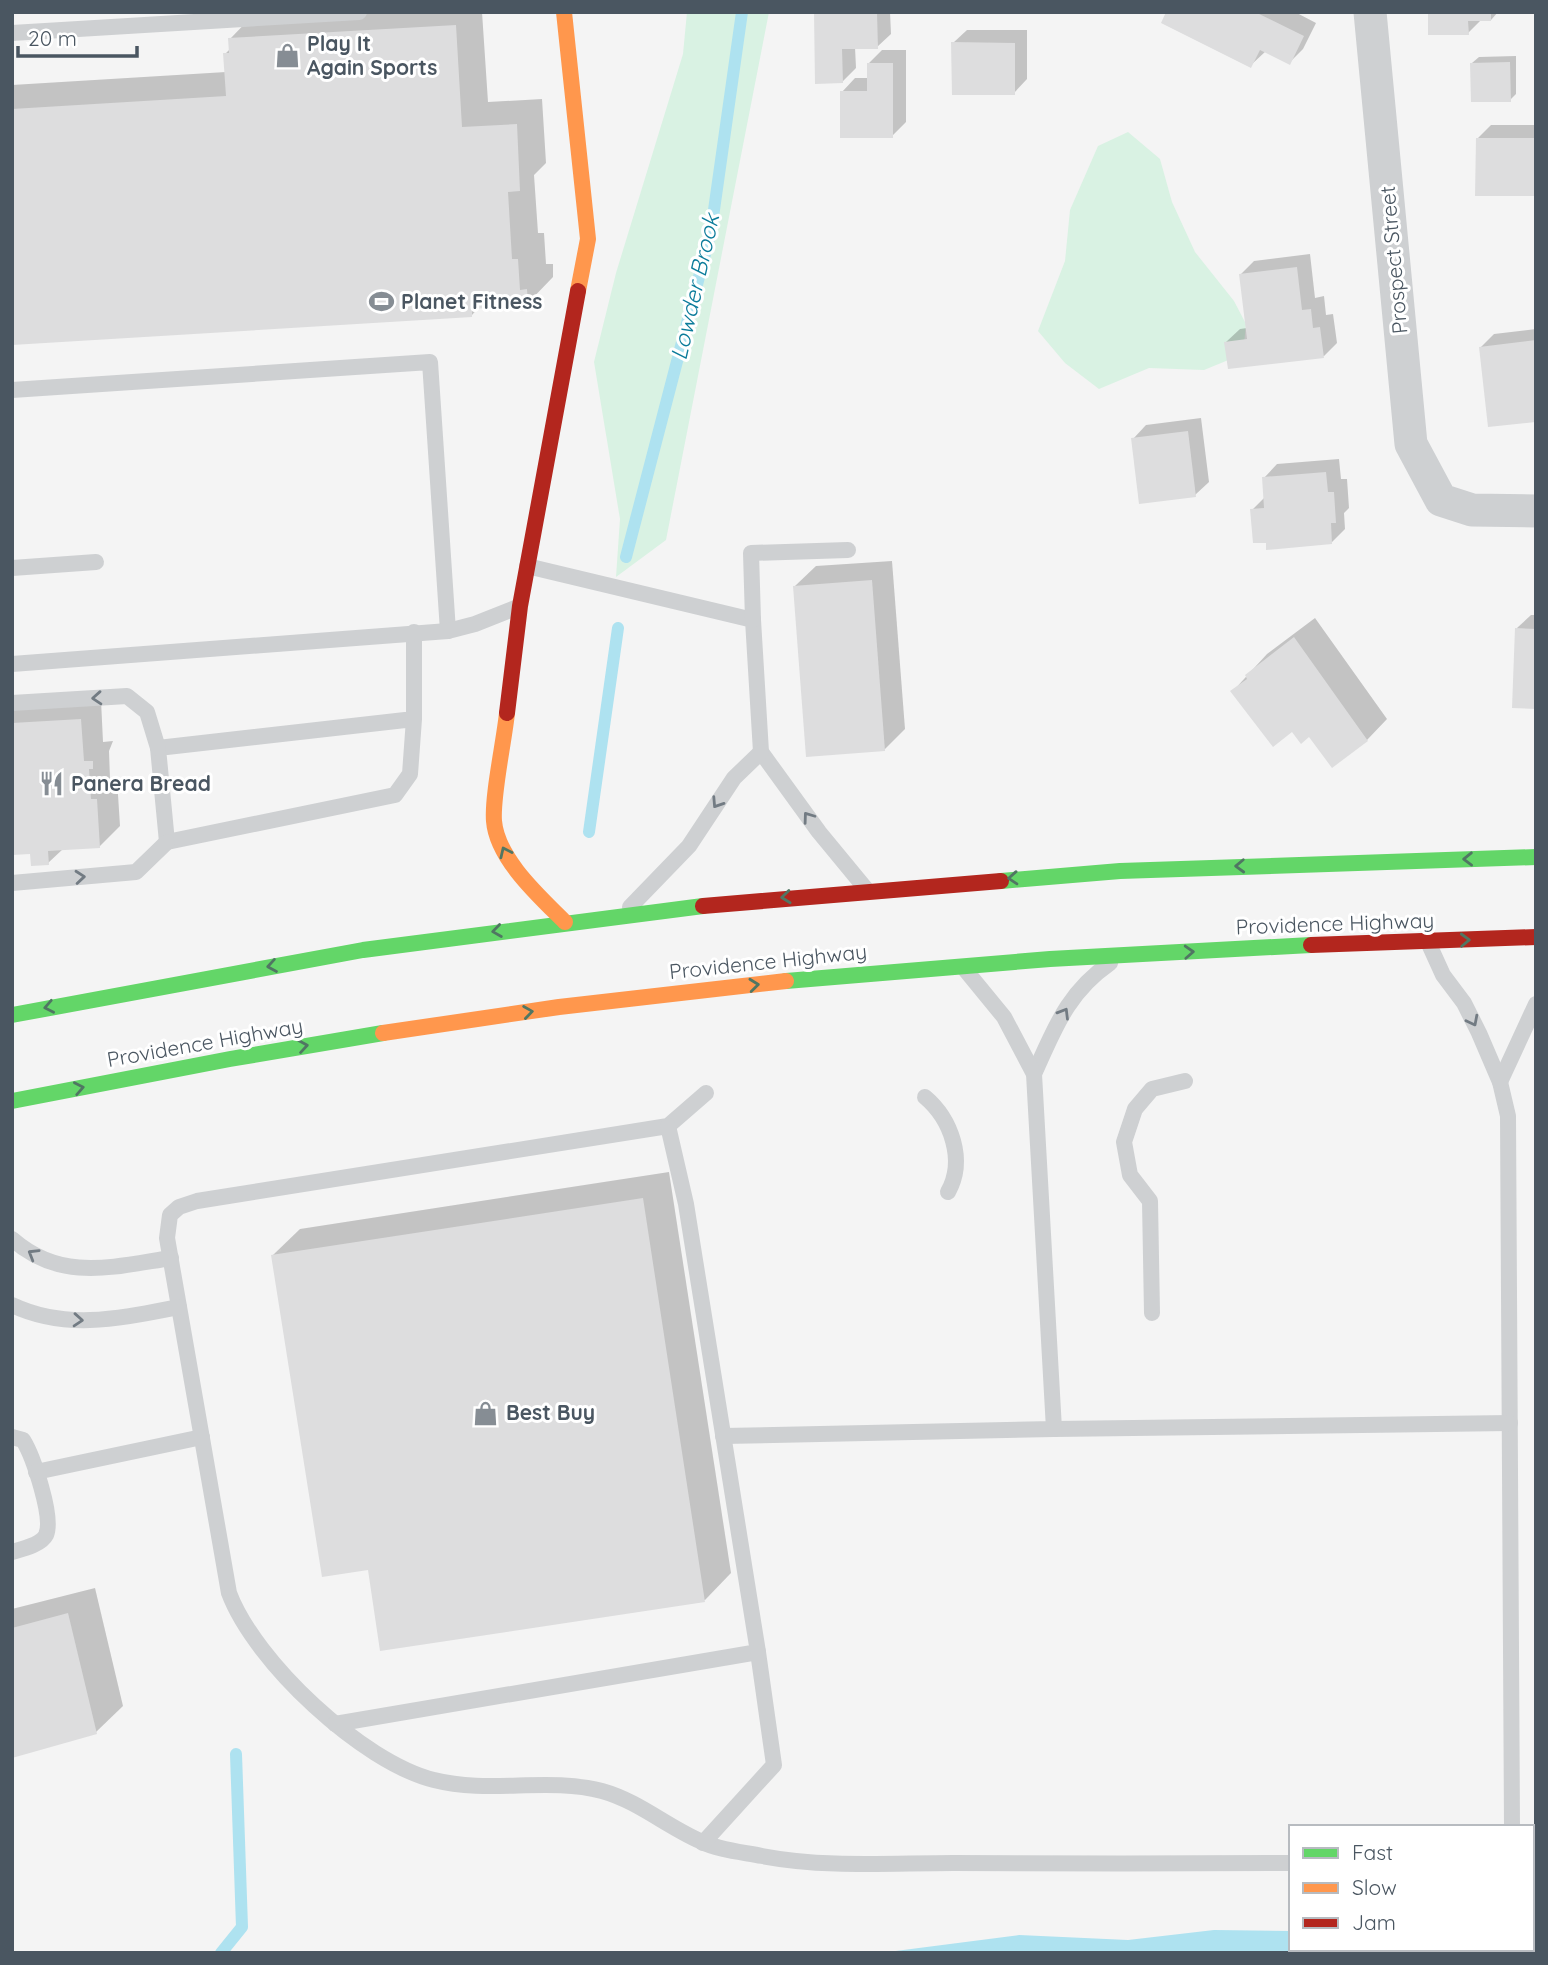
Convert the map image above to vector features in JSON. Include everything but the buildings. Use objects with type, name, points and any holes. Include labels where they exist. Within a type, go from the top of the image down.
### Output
[{"type":"main road","points":[[564,12],[588,239],[520,606],[494,822],[504,853],[519,878],[565,922]]},
{"type":"main road","points":[[12,1015],[307,960],[622,915],[866,890],[1121,871],[1536,857]]},
{"type":"main road","name":"Providence Highway","points":[[12,1101],[279,1050],[506,1014],[736,986],[962,965],[1121,955],[1536,937]]},
{"type":"street","name":"Prospect Street","points":[[1370,12],[1411,444],[1441,500],[1472,510],[1536,511]]},
{"type":"lane","points":[[12,33],[359,12]]},
{"type":"lane","points":[[12,390],[430,362],[448,631]]},
{"type":"lane","points":[[848,550],[751,553],[753,620],[761,752],[819,832],[866,890]]},
{"type":"lane","points":[[12,568],[96,562]]},
{"type":"lane","points":[[527,566],[753,620]]},
{"type":"lane","points":[[12,664],[448,631],[475,624],[520,606]]},
{"type":"lane","points":[[12,883],[136,873],[167,842],[395,795],[410,775],[414,719],[414,632]]},
{"type":"lane","points":[[12,703],[127,696],[146,712],[158,748],[167,842]]},
{"type":"lane","points":[[158,748],[414,719]]},
{"type":"lane","points":[[622,915],[689,846],[734,778],[761,752]]},
{"type":"lane","points":[[1428,941],[1443,975],[1464,1003],[1500,1082],[1508,1116],[1512,1825]]},
{"type":"lane","points":[[1034,1074],[1074,994],[1085,981],[1121,955]]},
{"type":"lane","points":[[962,965],[1004,1017],[1034,1074],[1054,1429]]},
{"type":"lane","points":[[1500,1082],[1528,1033],[1536,1004]]},
{"type":"lane","points":[[1153,1313],[1150,1201],[1130,1175],[1124,1142],[1135,1109],[1146,1094],[1168,1083],[1185,1081]]},
{"type":"lane","points":[[706,1093],[668,1126],[197,1201],[179,1207],[170,1215],[167,1238],[229,1593],[238,1616],[265,1654],[335,1724],[371,1752],[403,1769],[435,1781],[516,1787],[576,1786],[603,1791],[634,1803],[703,1843],[801,1863],[1289,1863]]},
{"type":"lane","points":[[925,1097],[947,1119],[954,1140],[954,1174],[948,1192]]},
{"type":"lane","points":[[668,1126],[686,1204],[774,1765],[703,1843]]},
{"type":"lane","points":[[12,1239],[28,1253],[47,1263],[67,1267],[108,1267],[171,1258]]},
{"type":"lane","points":[[12,1305],[41,1316],[88,1321],[179,1307]]},
{"type":"lane","points":[[723,1436],[1510,1423]]},
{"type":"lane","points":[[12,1437],[23,1440],[36,1472],[47,1514],[46,1535],[38,1542],[12,1552]]},
{"type":"lane","points":[[36,1472],[202,1437]]},
{"type":"lane","points":[[335,1724],[758,1652]]},
{"type":"green space","points":[[687,12],[769,12],[666,540],[616,577],[620,519],[594,362],[616,273],[683,54]]},
{"type":"green space","points":[[1128,132],[1160,159],[1172,202],[1195,252],[1234,301],[1246,324],[1243,354],[1204,370],[1149,368],[1099,389],[1065,363],[1038,331],[1065,261],[1070,210],[1098,146]]},
{"type":"water","points":[[1214,1930],[1289,1931],[1289,1951],[1534,1951],[1536,1934],[1536,1953],[880,1953],[1019,1935],[1128,1940]]},
{"type":"waterway","name":"Lowder Brook","points":[[626,557],[711,231],[742,12]]},
{"type":"waterway","name":"Lowder Brook","points":[[589,832],[618,628]]},
{"type":"waterway","name":"Lowder Brook","points":[[221,1953],[242,1927],[236,1754]]},
{"type":"traffic: fast","points":[[1001,881],[1120,871],[1536,857]]},
{"type":"traffic: fast","points":[[12,1015],[363,950],[703,906]]},
{"type":"traffic: fast","points":[[786,981],[1050,959],[1311,945]]},
{"type":"traffic: fast","points":[[12,1101],[383,1033]]},
{"type":"traffic: slow","points":[[564,12],[588,239],[578,291]]},
{"type":"traffic: slow","points":[[507,713],[495,798],[494,821],[497,835],[521,876],[565,922]]},
{"type":"traffic: slow","points":[[383,1033],[559,1007],[786,981]]},
{"type":"traffic: jam","points":[[507,713],[520,606],[578,291]]},
{"type":"traffic: jam","points":[[703,906],[1001,881]]},
{"type":"traffic: jam","points":[[1311,945],[1536,937]]},
{"type":"place","name":"Play It Again Sports","points":[[287,56]]},
{"type":"place","name":"Planet Fitness","points":[[381,302]]},
{"type":"place","name":"Panera Bread","points":[[51,784]]},
{"type":"place","name":"Best Buy","points":[[486,1413]]}]
